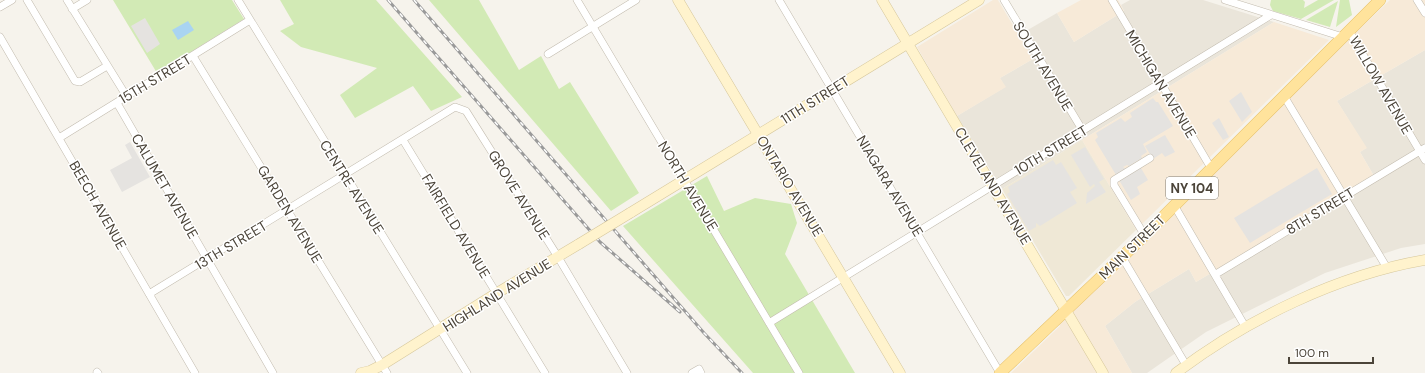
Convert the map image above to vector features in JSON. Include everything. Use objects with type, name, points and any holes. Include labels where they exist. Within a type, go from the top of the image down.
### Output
[{"type":"main road","name":"MAIN STREET","points":[[1000,373],[1145,236],[1174,205],[1380,0]]},
{"type":"street","points":[[0,7],[12,0]]},
{"type":"street","points":[[27,0],[75,81],[80,82],[108,66]]},
{"type":"street","points":[[67,0],[127,97]]},
{"type":"street","points":[[72,9],[87,0]]},
{"type":"street","name":"CENTRE AVENUE","points":[[238,0],[345,176],[468,373]]},
{"type":"street","name":"NORTH AVENUE","points":[[577,0],[799,373]]},
{"type":"street","points":[[548,54],[636,0]]},
{"type":"street","name":"ONTARIO AVENUE","points":[[678,0],[900,373]]},
{"type":"street","name":"NIAGARA AVENUE","points":[[779,0],[918,231],[1000,373]]},
{"type":"street","name":"CLEVELAND AVENUE","points":[[882,0],[1103,373]]},
{"type":"street","name":"11TH STREET","points":[[630,213],[979,0]]},
{"type":"street","name":"SOUTH AVENUE","points":[[1004,0],[1083,131]]},
{"type":"street","name":"MICHIGAN AVENUE","points":[[1112,0],[1211,168]]},
{"type":"street","points":[[1226,0],[1271,15],[1346,34]]},
{"type":"street","points":[[1417,0],[1425,13]]},
{"type":"street","name":"10TH STREET","points":[[769,323],[1271,15]]},
{"type":"street","name":"15TH STREET","points":[[59,138],[250,20]]},
{"type":"street","name":"WILLOW AVENUE","points":[[1346,34],[1422,150],[1425,160]]},
{"type":"street","name":"BEECH AVENUE","points":[[0,37],[195,373]]},
{"type":"street","name":"GARDEN AVENUE","points":[[193,56],[385,369]]},
{"type":"street","points":[[1284,96],[1387,268]]},
{"type":"street","name":"CALUMET AVENUE","points":[[117,103],[273,373]]},
{"type":"street","name":"13TH STREET","points":[[149,294],[404,140],[455,107]]},
{"type":"street","name":"GROVE AVENUE","points":[[455,107],[466,111],[558,257],[627,373]]},
{"type":"street","name":"FAIRFIELD AVENUE","points":[[404,140],[545,373]]},
{"type":"street","name":"8TH STREET","points":[[1216,274],[1422,150]]},
{"type":"street","points":[[1145,236],[1114,185],[1114,180],[1150,158]]},
{"type":"street","points":[[1174,205],[1216,274],[1246,328]]},
{"type":"street","name":"HIGHLAND AVENUE","points":[[361,373],[385,369],[497,293],[630,213]]},
{"type":"street","points":[[1122,257],[1186,366]]},
{"type":"street","points":[[1176,373],[1246,328],[1318,292],[1387,268],[1425,260]]},
{"type":"shaded area","points":[[993,0],[998,0],[1033,59],[1000,78],[1006,87],[957,116],[917,47]]},
{"type":"shaded area","points":[[1081,0],[1118,0],[1124,11],[1074,42],[1057,13]]},
{"type":"shaded area","points":[[1130,0],[1203,0],[1274,22],[1002,189],[957,116],[1005,87],[1000,78],[1033,59],[1019,35],[1057,13],[1074,42],[1124,11],[1121,5]]},
{"type":"shaded area","points":[[1390,0],[1425,0],[1425,50],[1337,101],[1367,148],[1360,152],[1374,176],[1196,282],[1189,269],[1135,302],[1105,326],[1132,373],[1011,373],[1060,326],[1057,321]]},
{"type":"shaded area","points":[[145,18],[160,44],[147,53],[131,26]]},
{"type":"shaded area","points":[[1274,22],[1329,40],[1136,230],[1082,140]]},
{"type":"shaded area","points":[[1425,50],[1425,244],[1401,248],[1325,273],[1206,332],[1147,373],[1132,373],[1105,326],[1135,302],[1189,269],[1196,282],[1374,176],[1360,152],[1366,148],[1337,101]]},
{"type":"shaded area","points":[[1241,92],[1252,112],[1242,122],[1229,101]]},
{"type":"shaded area","points":[[1153,98],[1156,102],[1158,102],[1173,126],[1143,144],[1147,152],[1141,156],[1142,158],[1129,166],[1127,165],[1123,167],[1127,170],[1138,163],[1148,180],[1137,187],[1140,194],[1131,200],[1095,140],[1098,137],[1096,133],[1121,118],[1125,122],[1132,117],[1130,113]]},
{"type":"shaded area","points":[[1219,118],[1229,137],[1223,140],[1212,123]]},
{"type":"shaded area","points":[[1165,135],[1175,152],[1165,157],[1162,153],[1153,159],[1145,146]]},
{"type":"shaded area","points":[[1082,140],[1136,230],[1069,296],[1066,296],[1002,189]]},
{"type":"shaded area","points":[[130,142],[150,177],[122,192],[110,170],[132,158],[125,145]]},
{"type":"shaded area","points":[[1085,147],[1104,179],[1099,182],[1106,192],[1086,204],[1087,193],[1095,186],[1094,184],[1090,187],[1071,155]]},
{"type":"shaded area","points":[[1053,160],[1056,165],[1061,162],[1077,188],[1070,192],[1077,203],[1040,226],[1036,223],[1036,227],[1029,231],[1007,194],[1010,192],[1008,187]]},
{"type":"shaded area","points":[[1317,168],[1332,194],[1250,243],[1234,218]]},
{"type":"green space","points":[[113,0],[232,0],[244,19],[157,73]]},
{"type":"green space","points":[[280,0],[376,0],[462,97],[431,111],[413,86],[355,118],[340,95],[377,68],[301,47],[280,31],[294,24]]},
{"type":"green space","points":[[429,0],[479,0],[519,70],[541,56],[559,89],[570,82],[639,193],[611,211]]},
{"type":"green space","points":[[1271,0],[1303,0],[1305,2],[1304,8],[1318,0],[1334,0],[1301,19],[1273,11],[1270,5]]},
{"type":"green space","points":[[1340,0],[1349,0],[1352,15],[1336,27]]},
{"type":"green space","points":[[1338,1],[1330,27],[1306,20]]},
{"type":"green space","points":[[707,176],[724,211],[755,198],[791,204],[797,223],[785,254],[855,373],[753,373],[623,226]]},
{"type":"water","points":[[188,21],[194,30],[178,40],[172,30]]},
{"type":"railway","points":[[388,0],[600,242],[680,312]]},
{"type":"railway","points":[[414,0],[704,333],[742,373]]}]
